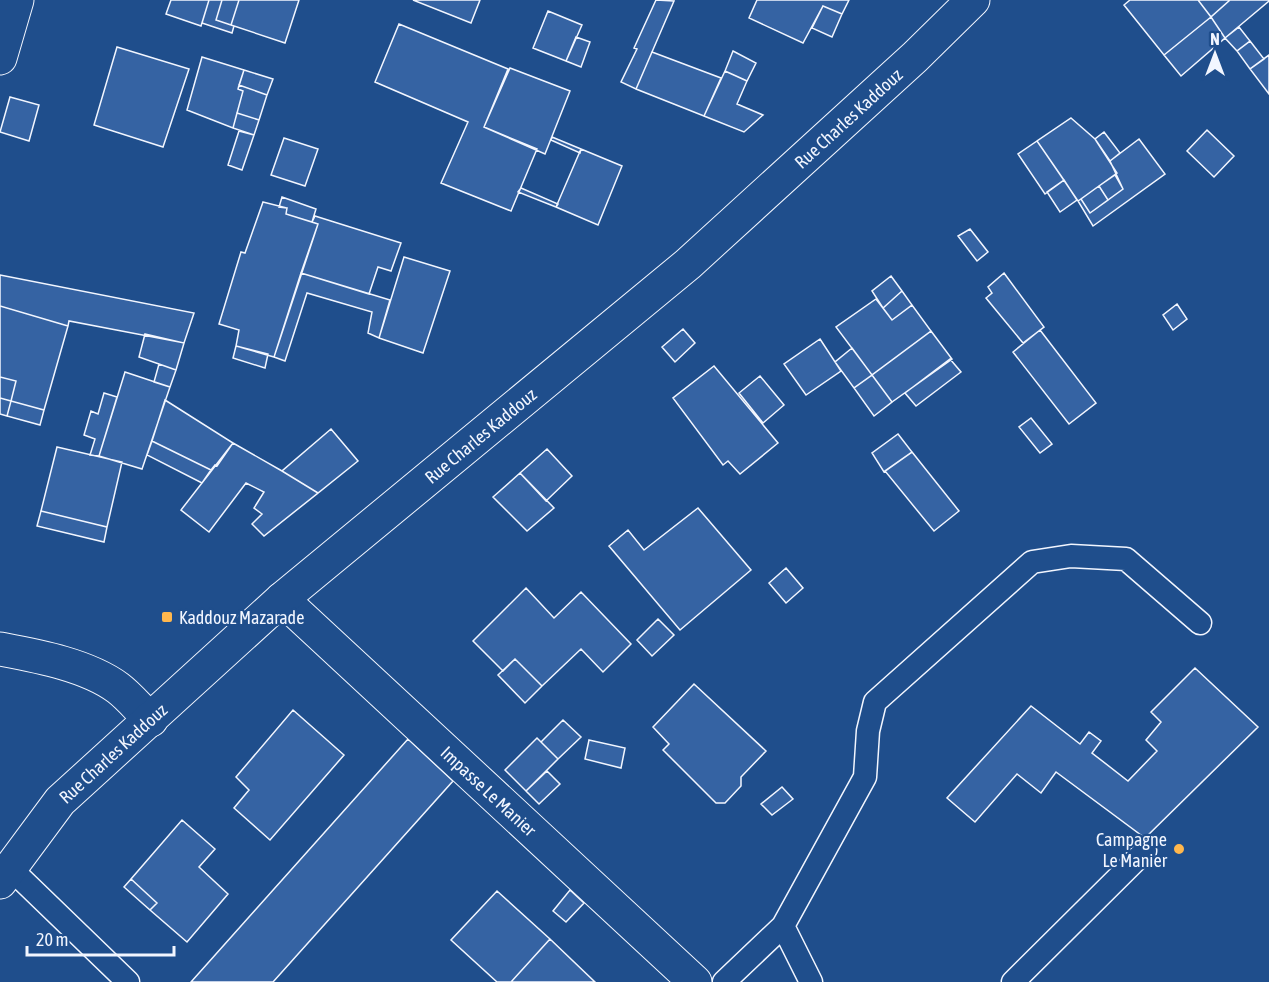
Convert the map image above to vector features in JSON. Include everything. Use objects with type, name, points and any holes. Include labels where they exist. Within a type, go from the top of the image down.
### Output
[{"type":"street","points":[[0,58],[17,0]]},
{"type":"street","name":"Rue Charles Kaddouz","points":[[5,875],[60,801],[282,599],[687,264],[915,57],[973,0]]},
{"type":"street","name":"Impasse Le Manier","points":[[282,599],[695,982]]},
{"type":"street","points":[[0,649],[49,659],[117,687],[151,720]]},
{"type":"lane","points":[[724,982],[783,926],[865,777],[868,731],[875,702],[1032,562],[1071,556],[1126,559],[1200,623]]},
{"type":"lane","points":[[1013,982],[1145,851]]},
{"type":"lane","points":[[5,875],[128,982]]},
{"type":"lane","points":[[783,926],[811,982]]},
{"type":"building","points":[[171,0],[209,0],[201,26],[166,14]]},
{"type":"building","points":[[209,0],[222,0],[216,20],[234,26],[232,33],[202,23]]},
{"type":"building","points":[[222,0],[239,0],[231,25],[216,20]]},
{"type":"building","points":[[239,0],[299,0],[285,43],[231,25]]},
{"type":"building","points":[[413,0],[480,0],[471,23]]},
{"type":"building","points":[[656,0],[674,1],[636,89],[621,82]]},
{"type":"building","points":[[757,0],[849,0],[842,14],[823,6],[803,43],[749,18]]},
{"type":"building","points":[[1130,0],[1198,0],[1211,17],[1164,55],[1124,5]]},
{"type":"building","points":[[1198,0],[1230,0],[1211,17]]},
{"type":"building","points":[[1230,0],[1269,1],[1225,38],[1211,17]]},
{"type":"building","points":[[823,6],[842,14],[832,37],[812,28]]},
{"type":"building","points":[[548,11],[582,25],[566,61],[533,48]]},
{"type":"building","points":[[1211,17],[1225,38],[1181,76],[1164,55]]},
{"type":"building","points":[[399,24],[508,69],[484,127],[537,149],[511,211],[441,183],[468,122],[375,82]]},
{"type":"building","points":[[1239,27],[1250,41],[1237,51],[1225,38]]},
{"type":"building","points":[[576,37],[590,42],[581,67],[566,61]]},
{"type":"building","points":[[1250,41],[1264,59],[1250,69],[1237,51]]},
{"type":"building","points":[[117,47],[189,69],[163,147],[94,125]]},
{"type":"building","points":[[733,51],[756,63],[747,81],[725,71]]},
{"type":"building","points":[[652,52],[721,78],[704,116],[636,89]]},
{"type":"building","points":[[1269,55],[1269,94],[1250,69]]},
{"type":"building","points":[[202,57],[244,70],[238,89],[243,91],[233,128],[187,110]]},
{"type":"building","points":[[510,68],[570,91],[545,154],[484,127]]},
{"type":"building","points":[[244,70],[273,79],[267,95],[239,85]]},
{"type":"building","points":[[725,71],[747,81],[737,104],[763,115],[744,132],[704,116]]},
{"type":"building","points":[[239,85],[267,95],[259,120],[237,113],[243,91],[238,89]]},
{"type":"building","points":[[10,97],[39,105],[29,141],[0,132]]},
{"type":"building","points":[[237,113],[259,120],[254,135],[233,128]]},
{"type":"building","points":[[1071,118],[1095,139],[1117,173],[1078,201],[1037,141]]},
{"type":"building","points":[[1207,130],[1234,156],[1214,177],[1187,151]]},
{"type":"building","points":[[239,131],[254,135],[242,170],[228,165]]},
{"type":"building","points":[[1104,132],[1120,153],[1110,161],[1095,139]]},
{"type":"building","points":[[552,137],[581,149],[580,153],[551,140]]},
{"type":"building","points":[[284,138],[318,149],[305,186],[271,175]]},
{"type":"building","points":[[1139,139],[1165,174],[1093,226],[1078,201],[1081,199],[1090,213],[1123,189],[1110,161]]},
{"type":"building","points":[[1037,141],[1064,180],[1045,194],[1018,154]]},
{"type":"building","points":[[581,149],[622,166],[598,225],[556,207]]},
{"type":"building","points":[[1115,175],[1123,189],[1108,200],[1099,186]]},
{"type":"building","points":[[1064,180],[1077,200],[1060,212],[1047,192]]},
{"type":"building","points":[[1099,186],[1108,200],[1090,213],[1081,199]]},
{"type":"building","points":[[521,188],[558,204],[556,207],[518,192]]},
{"type":"building","points":[[282,197],[316,209],[312,222],[286,214],[287,208],[279,207]]},
{"type":"building","points":[[263,202],[287,208],[286,214],[318,224],[274,357],[236,346],[239,330],[219,324],[241,252],[245,253]]},
{"type":"building","points":[[315,216],[401,243],[391,271],[378,267],[369,294],[301,273],[318,224],[312,222]]},
{"type":"building","points":[[970,229],[988,252],[977,261],[958,236]]},
{"type":"building","points":[[404,257],[450,271],[423,353],[379,338]]},
{"type":"building","points":[[301,273],[390,300],[379,338],[368,333],[372,312],[307,293],[285,361],[274,357]]},
{"type":"building","points":[[1004,273],[1044,327],[1023,343],[986,298],[992,293],[988,287]]},
{"type":"building","points":[[0,275],[194,313],[184,343],[69,321],[68,326],[0,306]]},
{"type":"building","points":[[891,276],[902,291],[883,308],[872,291]]},
{"type":"building","points":[[902,291],[912,305],[892,320],[883,308]]},
{"type":"building","points":[[876,299],[892,320],[912,305],[931,331],[872,375],[836,327]]},
{"type":"building","points":[[1177,304],[1187,319],[1173,330],[1163,315]]},
{"type":"building","points":[[0,306],[68,326],[44,410],[11,401],[16,381],[0,377]]},
{"type":"building","points":[[683,329],[695,343],[675,362],[662,347]]},
{"type":"building","points":[[1040,330],[1096,403],[1069,424],[1013,352]]},
{"type":"building","points":[[931,331],[952,359],[892,402],[872,375]]},
{"type":"building","points":[[145,334],[184,343],[176,370],[139,357]]},
{"type":"building","points":[[820,339],[841,371],[806,395],[784,364]]},
{"type":"building","points":[[236,346],[268,354],[265,368],[233,358]]},
{"type":"building","points":[[852,348],[872,375],[854,388],[835,362]]},
{"type":"building","points":[[950,359],[961,372],[916,406],[905,393]]},
{"type":"building","points":[[159,364],[176,370],[170,387],[154,382]]},
{"type":"building","points":[[714,366],[778,443],[740,474],[728,461],[723,465],[673,398]]},
{"type":"building","points":[[125,372],[170,387],[142,469],[99,456]]},
{"type":"building","points":[[872,375],[892,402],[874,416],[854,388]]},
{"type":"building","points":[[760,376],[784,405],[763,423],[739,393]]},
{"type":"building","points":[[0,377],[16,381],[11,401],[0,398]]},
{"type":"building","points":[[104,393],[117,397],[99,456],[90,455],[95,439],[84,435],[91,411],[98,414]]},
{"type":"building","points":[[0,398],[11,401],[7,416],[0,414]]},
{"type":"building","points":[[165,400],[233,443],[217,466],[215,465],[211,470],[152,441]]},
{"type":"building","points":[[11,401],[44,410],[40,425],[7,416]]},
{"type":"building","points":[[1031,418],[1052,444],[1040,453],[1019,427]]},
{"type":"building","points":[[331,429],[358,461],[318,493],[282,471]]},
{"type":"building","points":[[898,434],[912,452],[884,472],[872,453]]},
{"type":"building","points":[[152,441],[211,470],[202,483],[147,455]]},
{"type":"building","points":[[233,443],[318,493],[264,536],[252,524],[262,514],[254,508],[264,492],[246,483],[209,532],[181,510]]},
{"type":"building","points":[[57,447],[122,462],[107,527],[41,511]]},
{"type":"building","points":[[547,449],[572,476],[546,501],[520,473]]},
{"type":"building","points":[[912,452],[959,511],[934,531],[885,471]]},
{"type":"building","points":[[520,473],[554,508],[527,531],[493,497]]},
{"type":"building","points":[[698,508],[751,570],[680,630],[609,546],[628,530],[644,550]]},
{"type":"building","points":[[41,511],[107,527],[104,542],[37,526]]},
{"type":"building","points":[[786,568],[803,588],[786,603],[769,583]]},
{"type":"building","points":[[526,588],[554,618],[581,592],[631,644],[603,672],[581,649],[542,686],[515,659],[503,671],[473,641]]},
{"type":"building","points":[[658,619],[674,635],[652,656],[637,640]]},
{"type":"building","points":[[515,659],[542,686],[525,703],[498,675]]},
{"type":"building","points":[[1195,668],[1258,727],[1145,838],[1056,772],[1041,793],[1017,774],[975,822],[947,798],[1031,706],[1080,744],[1089,732],[1101,741],[1092,753],[1128,781],[1157,751],[1146,740],[1161,722],[1151,712]]},
{"type":"building","points":[[694,684],[766,751],[741,777],[741,786],[725,803],[716,803],[663,750],[669,744],[653,727]]},
{"type":"building","points":[[293,710],[344,755],[270,840],[234,808],[249,790],[236,777]]},
{"type":"building","points":[[563,720],[581,737],[558,759],[541,742]]},
{"type":"building","points":[[537,738],[558,759],[526,791],[505,770]]},
{"type":"building","points":[[408,739],[453,781],[273,982],[191,982]]},
{"type":"building","points":[[589,740],[625,748],[621,768],[585,759]]},
{"type":"building","points":[[547,771],[560,784],[539,804],[526,791]]},
{"type":"building","points":[[782,787],[793,799],[772,815],[761,804]]},
{"type":"building","points":[[182,820],[215,849],[199,867],[228,894],[187,942],[150,910],[157,903],[131,879]]},
{"type":"building","points":[[131,879],[157,903],[150,910],[124,887]]},
{"type":"building","points":[[570,890],[584,903],[566,922],[553,911]]},
{"type":"building","points":[[497,891],[550,939],[511,982],[497,982],[451,940]]},
{"type":"building","points":[[550,939],[595,982],[511,982]]},
{"type":"place","name":"Kaddouz Mazarade","points":[[167,617]]},
{"type":"place","name":"Campagne Le Manier","points":[[1179,849]]}]
